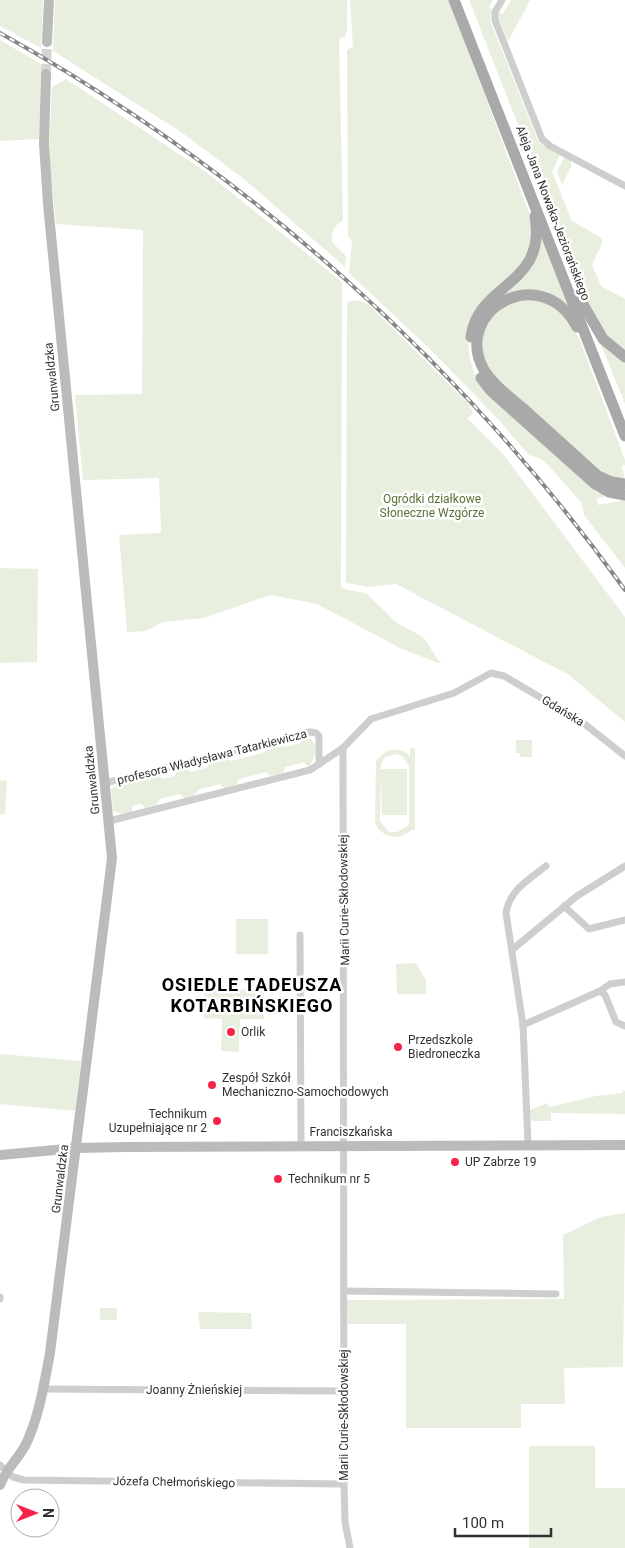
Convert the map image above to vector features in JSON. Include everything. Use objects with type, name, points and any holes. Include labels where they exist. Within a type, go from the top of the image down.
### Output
[{"type":"main road","name":"Aleja Jana Nowaka-Jeziorańskiego","points":[[454,0],[625,436]]},
{"type":"main road","name":"Aleja Jana Nowaka-Jeziorańskiego","points":[[462,0],[625,419]]},
{"type":"main road","points":[[532,198],[537,231],[533,255],[526,268],[490,301],[478,315],[470,342],[473,362],[490,390],[595,484],[609,492],[625,495]]},
{"type":"main road","points":[[602,375],[571,315],[556,302],[542,296],[526,294],[502,302],[488,315],[480,331],[478,345],[480,360],[495,384],[598,476],[612,482],[625,484]]},
{"type":"main road","points":[[577,294],[604,339],[625,357]]},
{"type":"street","points":[[47,42],[49,0]]},
{"type":"street","points":[[502,0],[495,12],[495,20],[542,139],[550,146],[625,186]]},
{"type":"street","name":"Grunwaldzka","points":[[0,1486],[3,1469],[25,1445],[43,1389],[58,1303],[111,874],[112,848],[47,196],[44,144],[46,74]]},
{"type":"street","name":"Gdańska","points":[[342,748],[371,719],[454,693],[495,673],[504,676],[582,722],[625,756]]},
{"type":"street","name":"profesora Władysława Tatarkiewicza","points":[[105,783],[310,732],[316,733],[319,736],[319,764]]},
{"type":"street","points":[[109,821],[297,773],[319,764],[342,748]]},
{"type":"street","name":"Marii Curie-Skłodowskiej","points":[[342,748],[345,1144],[344,1484],[348,1548]]},
{"type":"street","points":[[528,1145],[523,1025],[506,919],[507,903],[522,885],[546,866]]},
{"type":"street","points":[[512,949],[591,886],[625,866]]},
{"type":"street","points":[[564,906],[588,929],[625,920]]},
{"type":"street","points":[[300,936],[301,1144]]},
{"type":"street","points":[[523,1025],[600,991],[610,984],[625,982]]},
{"type":"street","points":[[600,991],[604,995],[616,1022],[625,1026]]},
{"type":"street","name":"Franciszkańska","points":[[0,1155],[77,1148],[301,1144],[625,1145]]},
{"type":"street","points":[[344,1291],[556,1294]]},
{"type":"street","name":"Joanny Żnieńskiej","points":[[43,1389],[345,1391]]},
{"type":"street","name":"Józefa Chełmońskiego","points":[[3,1469],[13,1477],[24,1480],[344,1484]]},
{"type":"green space","points":[[0,0],[43,0],[41,48],[0,26]]},
{"type":"green space","points":[[55,0],[347,0],[347,29],[345,37],[341,37],[339,41],[343,221],[335,227],[332,238],[332,242],[346,256],[345,267],[244,179],[181,132],[53,51]]},
{"type":"green space","points":[[350,0],[449,0],[532,221],[528,258],[470,330],[469,355],[472,367],[477,379],[595,487],[596,493],[601,493],[605,497],[597,498],[598,505],[625,500],[625,568],[584,515],[582,503],[548,465],[539,458],[529,455],[497,418],[432,351],[349,273],[352,241],[348,236],[347,50],[353,46]]},
{"type":"green space","points":[[469,0],[493,0],[489,7],[492,9],[490,20],[538,141],[560,155],[552,172],[572,221],[602,238],[602,244],[592,265],[601,286],[625,299],[625,353],[605,337],[587,300]]},
{"type":"green space","points":[[511,0],[530,0],[508,42],[498,17],[499,12],[503,14]]},
{"type":"green space","points":[[0,40],[41,64],[39,139],[0,141]]},
{"type":"green space","points":[[66,79],[206,172],[342,282],[341,586],[344,589],[366,593],[397,623],[423,637],[441,664],[402,649],[317,604],[270,595],[204,618],[163,622],[146,631],[127,632],[119,535],[161,533],[159,478],[83,480],[75,395],[142,394],[143,230],[56,224],[49,156],[52,87]]},
{"type":"green space","points":[[564,157],[571,161],[571,167],[562,185],[557,172]]},
{"type":"green space","points":[[540,233],[570,308],[548,294],[524,290],[507,294],[494,303],[516,283],[533,263]]},
{"type":"green space","points":[[513,299],[551,302],[574,329],[625,460],[625,465],[622,466],[625,481],[606,477],[497,382],[482,357],[481,338],[489,318]]},
{"type":"green space","name":"Ogródki działkowe Słoneczne Wzgórze","points":[[357,300],[368,304],[470,405],[473,414],[467,418],[503,454],[625,617],[625,722],[569,675],[396,584],[368,587],[346,583],[347,302]]},
{"type":"green space","points":[[492,305],[483,316],[477,332],[477,350],[482,368],[493,386],[602,484],[492,387],[481,373],[473,345],[475,331],[480,320],[487,309]]},
{"type":"green space","points":[[599,340],[625,361],[625,404]]},
{"type":"green space","points":[[0,568],[38,569],[37,662],[0,663]]},
{"type":"green space","points":[[306,736],[310,738],[315,746],[315,755],[308,767],[304,762],[285,767],[283,773],[270,776],[266,772],[239,779],[236,785],[224,788],[219,784],[198,790],[194,796],[184,798],[180,794],[160,799],[156,805],[145,808],[141,804],[133,806],[131,812],[121,814],[113,811],[111,790],[115,786],[157,775],[163,779],[175,776],[178,769],[186,767],[191,772],[208,767],[210,761],[225,757],[231,761],[265,752],[268,746],[283,743],[285,747],[301,743],[301,738]]},
{"type":"green space","points":[[516,740],[532,740],[532,757],[520,757],[520,753],[516,753]]},
{"type":"green space","points":[[410,748],[415,748],[415,830],[411,830],[399,837],[386,835],[378,829],[375,822],[376,761],[383,754],[392,750],[401,750],[410,756]],"holes":[[[396,754],[402,756],[409,766],[409,822],[408,826],[397,832],[389,832],[380,821],[381,774],[382,815],[407,815],[407,769],[381,769],[381,764],[385,757]]]},
{"type":"green space","points":[[0,780],[7,781],[5,814],[0,814]]},
{"type":"green space","points":[[236,919],[268,919],[268,954],[236,954]]},
{"type":"green space","points":[[416,963],[426,980],[426,994],[397,994],[396,964]]},
{"type":"green space","name":"Orlik","points":[[204,989],[264,990],[264,1019],[240,1019],[239,1052],[221,1051],[222,1019],[204,1018]]},
{"type":"green space","points":[[0,1054],[81,1061],[75,1111],[0,1104]]},
{"type":"green space","points":[[623,1090],[625,1091],[625,1114],[551,1113],[551,1121],[533,1121],[530,1117],[530,1110],[547,1103],[549,1107],[596,1096],[623,1093]]},
{"type":"green space","points":[[625,1213],[623,1367],[564,1368],[565,1404],[521,1404],[521,1428],[406,1428],[406,1324],[348,1324],[347,1300],[564,1299],[563,1235],[601,1217]]},
{"type":"green space","points":[[100,1308],[117,1308],[117,1320],[100,1320]]},
{"type":"green space","points":[[198,1312],[251,1313],[252,1329],[200,1329]]},
{"type":"green space","points":[[529,1446],[595,1446],[595,1488],[625,1488],[625,1548],[529,1548]]},
{"type":"tunnel","points":[[46,74],[47,42]]},
{"type":"railway","points":[[0,33],[91,87],[178,146],[262,209],[343,277],[420,349],[492,426],[561,506],[625,590]]},
{"type":"place","name":"Orlik","points":[[231,1032]]},
{"type":"place","name":"Przedszkole Biedroneczka","points":[[398,1047]]},
{"type":"place","name":"Zespół Szkół Mechaniczno-Samochodowych","points":[[212,1085]]},
{"type":"place","name":"Technikum Uzupełniające nr 2","points":[[217,1121]]},
{"type":"place","name":"UP Zabrze 19","points":[[455,1162]]},
{"type":"place","name":"Technikum nr 5","points":[[278,1179]]},
{"type":"district","name":"OSIEDLE TADEUSZA KOTARBIŃSKIEGO","points":[[252,995]]}]
